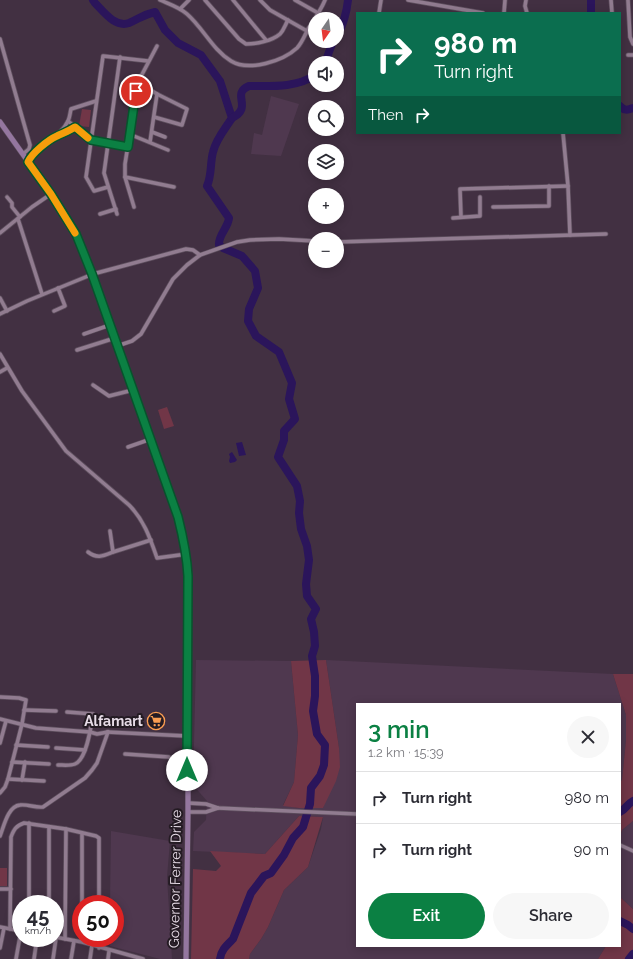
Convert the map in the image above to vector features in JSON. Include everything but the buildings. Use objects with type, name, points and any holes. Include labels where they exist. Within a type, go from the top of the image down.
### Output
[{"type":"main road","name":"Governor Ferrer Drive","points":[[0,122],[51,194],[76,234],[92,274],[178,517],[186,554],[188,583],[188,812],[186,959]]},
{"type":"street","points":[[160,0],[180,9],[192,20],[224,56],[232,62],[243,65],[262,64],[279,59],[298,47],[307,31],[270,10],[260,0]]},
{"type":"street","points":[[180,9],[188,0]]},
{"type":"street","points":[[205,0],[243,43],[246,44],[273,38],[284,29],[288,20]]},
{"type":"street","points":[[233,0],[266,40]]},
{"type":"street","points":[[295,0],[301,1],[317,12]]},
{"type":"street","points":[[319,12],[325,0]]},
{"type":"street","points":[[379,12],[381,0]]},
{"type":"street","points":[[408,0],[477,12]]},
{"type":"street","points":[[504,12],[505,0]]},
{"type":"street","points":[[526,0],[525,6],[527,12]]},
{"type":"street","points":[[611,0],[612,12]]},
{"type":"street","points":[[628,0],[633,44]]},
{"type":"street","points":[[628,9],[633,9]]},
{"type":"street","points":[[0,39],[2,55],[30,145],[29,150],[23,154]]},
{"type":"street","points":[[134,207],[125,177],[129,134],[138,82],[157,46]]},
{"type":"street","points":[[628,55],[633,55]]},
{"type":"street","points":[[108,187],[94,191],[86,177],[103,56],[148,61]]},
{"type":"street","points":[[117,214],[104,173],[120,57]]},
{"type":"street","points":[[138,82],[157,94],[187,109],[182,125],[154,117]]},
{"type":"street","points":[[150,142],[157,94]]},
{"type":"street","points":[[28,162],[32,154],[55,136],[68,121],[71,109],[96,101]]},
{"type":"street","points":[[68,121],[91,140],[128,147]]},
{"type":"street","points":[[55,136],[67,132],[75,127]]},
{"type":"street","points":[[152,132],[165,137]]},
{"type":"street","points":[[129,134],[168,150]]},
{"type":"street","points":[[563,134],[568,186],[570,235]]},
{"type":"street","points":[[125,177],[174,188]]},
{"type":"street","points":[[493,207],[549,206],[549,186]]},
{"type":"street","points":[[461,217],[460,189],[568,186]]},
{"type":"street","points":[[0,233],[51,194]]},
{"type":"street","points":[[7,196],[19,218],[42,294]]},
{"type":"street","points":[[453,218],[480,216],[480,197]]},
{"type":"street","points":[[100,214],[116,209]]},
{"type":"street","points":[[344,242],[606,234]]},
{"type":"street","points":[[117,346],[132,341],[141,334],[173,279],[200,255],[237,242],[268,239],[308,241]]},
{"type":"street","points":[[0,314],[42,294],[92,274],[186,250],[193,250],[200,255]]},
{"type":"street","points":[[54,311],[65,306],[58,288]]},
{"type":"street","points":[[0,298],[7,311]]},
{"type":"street","points":[[84,334],[110,325]]},
{"type":"street","points":[[77,350],[115,338]]},
{"type":"street","points":[[0,354],[7,368],[66,451],[130,507],[143,523],[157,558],[186,554]]},
{"type":"street","points":[[0,372],[7,368]]},
{"type":"street","points":[[93,385],[109,396],[133,390]]},
{"type":"street","points":[[128,447],[151,439]]},
{"type":"street","points":[[110,531],[112,552]]},
{"type":"street","points":[[88,552],[92,556],[99,557],[151,540]]},
{"type":"street","points":[[0,697],[26,700],[22,724],[8,779],[5,788],[0,793]]},
{"type":"street","points":[[24,710],[56,711]]},
{"type":"street","points":[[58,764],[75,764],[79,760],[85,750],[93,714],[67,712]]},
{"type":"street","points":[[0,720],[47,729],[90,732],[97,734],[108,732],[188,736]]},
{"type":"street","points":[[0,743],[6,721]]},
{"type":"street","points":[[0,836],[11,810],[16,806],[26,805],[35,808],[43,807],[85,778],[97,763],[108,732]]},
{"type":"street","points":[[16,745],[48,747]]},
{"type":"street","points":[[56,748],[85,750]]},
{"type":"street","points":[[125,754],[169,757],[176,764],[187,770]]},
{"type":"street","points":[[12,762],[48,764]]},
{"type":"street","points":[[22,780],[24,762]]},
{"type":"street","points":[[8,779],[44,781]]},
{"type":"street","points":[[188,803],[206,804],[218,808],[356,814]]},
{"type":"street","points":[[188,812],[206,812],[218,808]]},
{"type":"street","points":[[0,948],[2,928],[10,929],[11,837],[14,830],[18,826],[24,823],[49,826],[96,836],[99,838],[99,895]]},
{"type":"street","points":[[29,895],[30,824]]},
{"type":"street","points":[[49,826],[49,895]]},
{"type":"street","points":[[66,830],[65,939],[72,941]]},
{"type":"street","points":[[82,833],[82,895]]},
{"type":"street","points":[[621,845],[633,851]]},
{"type":"street","points":[[0,889],[11,889]]},
{"type":"street","points":[[16,959],[18,947]]},
{"type":"street","points":[[34,959],[36,947]]},
{"type":"street","points":[[53,959],[55,947]]},
{"type":"street","points":[[71,959],[73,947]]},
{"type":"street","points":[[90,959],[92,947]]},
{"type":"street","points":[[99,948],[126,957],[143,959]]},
{"type":"street","points":[[108,959],[109,951]]},
{"type":"shaded area","points":[[271,96],[299,104],[281,156],[251,154],[254,133],[262,135]]},
{"type":"shaded area","points":[[82,109],[91,110],[89,127],[79,126]]},
{"type":"shaded area","points":[[167,407],[174,426],[164,429],[158,410]]},
{"type":"shaded area","points":[[242,442],[246,455],[239,456],[236,443]]},
{"type":"shaded area","points":[[232,452],[237,460],[230,463],[229,454]]},
{"type":"shaded area","points":[[196,660],[291,661],[298,735],[294,782],[283,805],[299,808],[323,808],[339,748],[326,660],[613,674],[626,715],[626,740],[621,782],[621,703],[356,703],[356,947],[605,947],[598,959],[249,959],[250,954],[268,927],[284,890],[308,867],[321,829],[323,817],[299,816],[265,854],[193,851],[194,832],[206,820],[207,801],[193,785]]},
{"type":"shaded area","points":[[326,660],[339,748],[340,767],[336,781],[323,808],[283,806],[294,782],[298,735],[291,661]]},
{"type":"shaded area","points":[[613,674],[633,674],[633,821],[622,830],[621,833],[621,781],[626,740],[626,715]]},
{"type":"shaded area","points":[[299,816],[323,817],[308,867],[284,890],[268,927],[250,954],[249,959],[191,959],[193,869],[216,871],[221,866],[210,851],[265,854]]},
{"type":"shaded area","points":[[633,821],[633,909],[621,898],[622,830]]},
{"type":"shaded area","points":[[111,831],[170,841],[167,877],[172,959],[160,959],[114,947],[124,947],[124,895],[110,895]]},
{"type":"shaded area","points":[[0,868],[7,868],[7,886],[0,886]]},
{"type":"shaded area","points":[[621,898],[633,909],[633,959],[598,959],[605,947],[621,947]]},
{"type":"waterway","points":[[93,0],[110,18],[124,24],[155,12],[165,30],[178,43],[201,55],[220,81],[232,118],[214,147],[210,178],[207,186],[229,218],[220,238],[219,245],[242,256],[255,271],[258,288],[249,309],[248,321],[256,336],[279,352],[292,383],[289,399],[295,419],[284,431],[284,440],[278,457],[297,486],[300,501],[299,513],[301,529],[307,546],[309,560],[306,584],[307,596],[316,609],[311,619],[315,646],[312,656],[315,676],[313,711],[317,734],[325,745],[324,765],[320,776],[311,788],[310,804],[303,827],[293,838],[284,855],[271,873],[264,876],[251,893],[233,939],[223,950],[220,959]]},
{"type":"waterway","points":[[344,18],[348,0]]},
{"type":"waterway","points":[[591,0],[591,12]]},
{"type":"waterway","points":[[328,56],[330,48]]},
{"type":"waterway","points":[[232,118],[238,114],[241,109],[241,93],[249,86],[292,84],[308,79]]},
{"type":"waterway","points":[[621,107],[626,110],[633,108]]},
{"type":"waterway","points":[[621,811],[633,801]]},
{"type":"waterway","points":[[621,922],[633,929]]},
{"type":"waterway","points":[[629,959],[633,954]]},
{"type":"slow traffic","points":[[75,233],[51,194],[28,162],[32,154],[55,136],[67,132],[75,127],[88,138]]},
{"type":"place","name":"Alfamart","points":[[156,721]]},
{"type":"route","points":[[136,91],[128,147],[91,140],[75,127],[67,132],[55,136],[32,154],[28,162],[51,194],[76,234],[109,320],[178,517],[183,536],[188,576],[187,770]]}]
